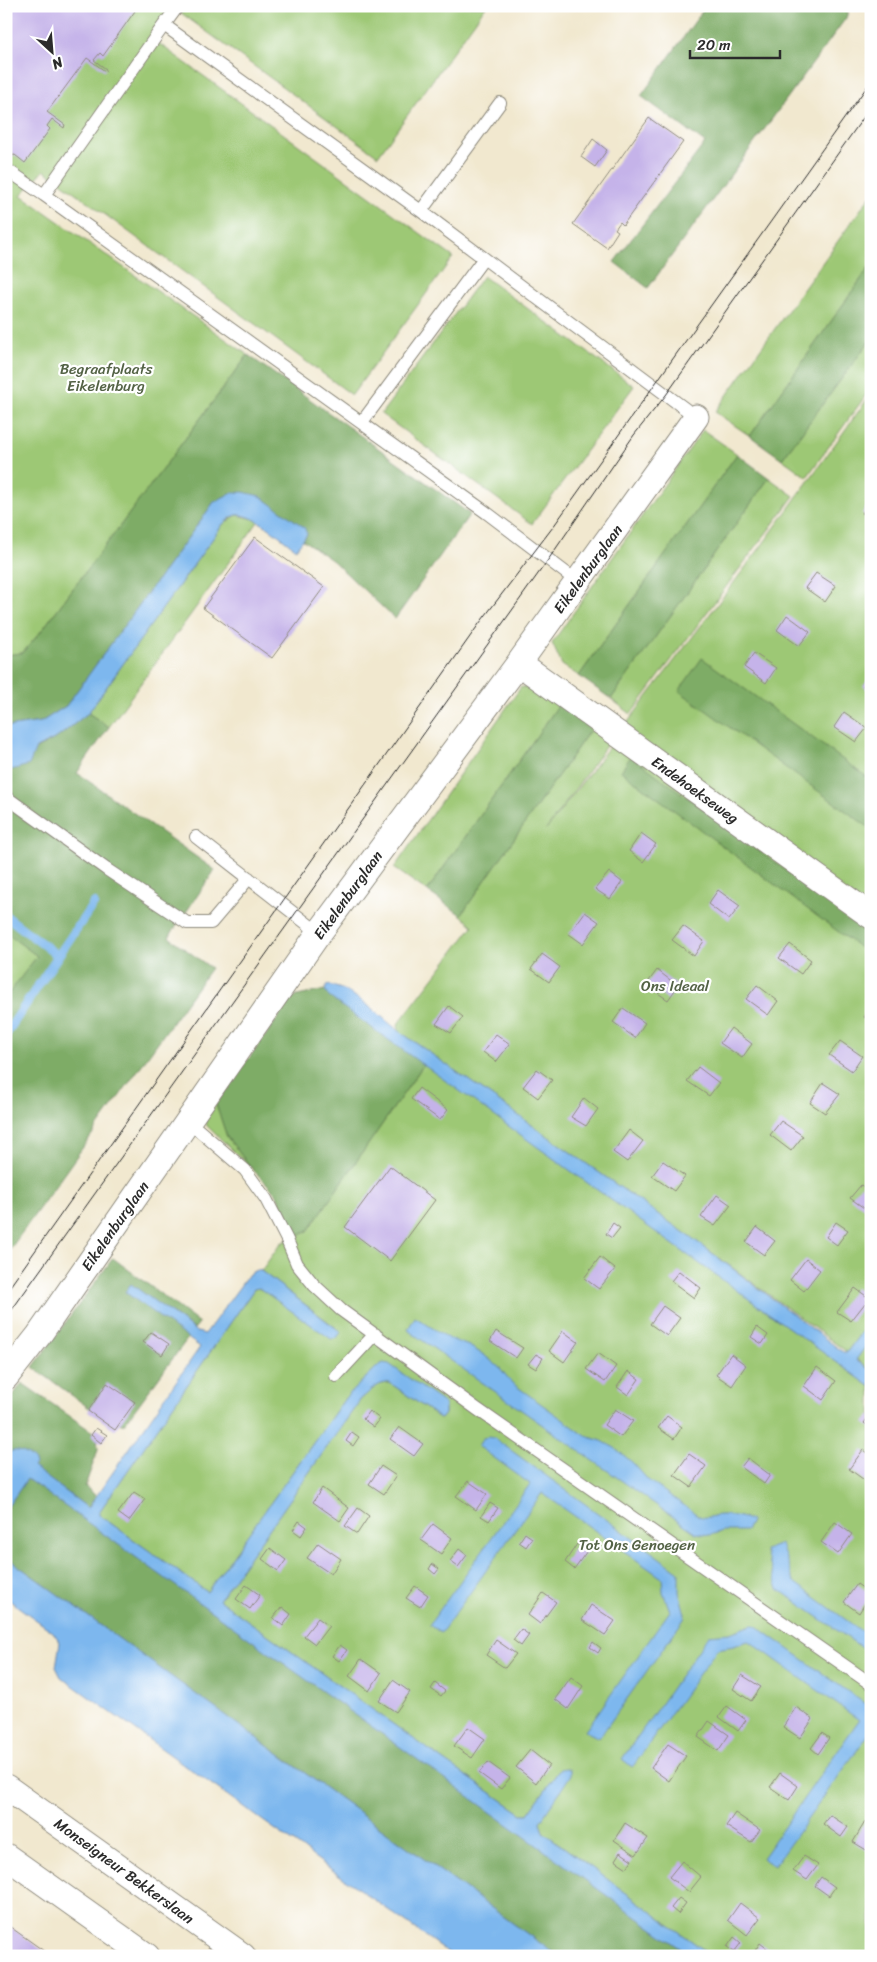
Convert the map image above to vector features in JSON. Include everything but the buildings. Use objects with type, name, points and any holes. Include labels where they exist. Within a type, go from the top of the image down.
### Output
[{"type":"street","name":"Eikelenburglaan","points":[[6,1377],[39,1335],[319,933],[520,663],[696,417]]},
{"type":"street","name":"Endehoekseweg","points":[[520,663],[871,916]]},
{"type":"street","name":"Monseigneur Bekkerslaan","points":[[6,1787],[243,1956]]},
{"type":"street","points":[[6,1856],[147,1956]]},
{"type":"lane","points":[[44,195],[178,6]]},
{"type":"lane","points":[[164,25],[421,211],[696,417]]},
{"type":"lane","points":[[421,211],[500,103]]},
{"type":"lane","points":[[6,169],[362,422],[488,513],[578,582]]},
{"type":"lane","points":[[362,422],[484,258]]},
{"type":"lane","points":[[6,797],[106,869],[187,923],[211,924],[249,878]]},
{"type":"lane","points":[[196,837],[319,933]]},
{"type":"lane","points":[[188,1121],[245,1170],[266,1199],[288,1240],[297,1264],[314,1285],[341,1310],[477,1409],[871,1684]]},
{"type":"lane","points":[[336,1376],[375,1334]]},
{"type":"green space","name":"Begraafplaats Eikelenburg","points":[[6,6],[486,6],[378,156],[174,8],[154,40],[453,257],[352,395],[44,170],[21,195],[248,355],[39,634],[22,653],[8,655],[6,655]]},
{"type":"green space","points":[[706,6],[850,6],[846,18],[648,288],[614,262],[705,143],[641,96]]},
{"type":"green space","points":[[871,195],[871,265],[750,436],[715,412]]},
{"type":"green space","points":[[871,265],[871,339],[782,459],[750,436]]},
{"type":"green space","points":[[483,276],[634,386],[532,524],[381,414]]},
{"type":"green space","points":[[871,339],[871,388],[807,477],[782,459]]},
{"type":"green space","points":[[248,355],[470,514],[395,619],[333,561],[303,540],[307,534],[214,502],[66,706],[41,722],[6,727],[6,655],[22,653],[39,634]]},
{"type":"green space","name":"Ons Ideaal","points":[[871,394],[871,1319],[847,1352],[696,1241],[399,1031],[398,1024],[473,926],[461,915],[592,727],[611,739],[546,830],[760,548]]},
{"type":"green space","points":[[703,430],[737,454],[579,676],[562,665],[552,643]]},
{"type":"green space","points":[[737,454],[769,478],[611,699],[579,676]]},
{"type":"green space","points":[[769,478],[794,496],[631,714],[611,699]]},
{"type":"green space","points":[[237,515],[254,519],[258,522],[109,727],[88,713],[223,524]]},
{"type":"green space","points":[[702,658],[871,780],[871,829],[679,691]]},
{"type":"green space","points":[[521,687],[543,690],[560,703],[427,891],[394,868]]},
{"type":"green space","points":[[560,703],[592,727],[461,915],[427,891]]},
{"type":"green space","points":[[88,713],[109,727],[77,773],[215,870],[169,937],[211,968],[6,1255],[6,997],[37,956],[6,933],[6,766],[11,770],[36,749],[58,737]]},
{"type":"green space","points":[[631,756],[871,933],[871,956],[621,771]]},
{"type":"green space","points":[[6,933],[38,956],[6,997]]},
{"type":"green space","points":[[325,990],[345,1008],[424,1064],[308,1231],[295,1237],[276,1193],[253,1170],[227,1137],[216,1104],[293,997]]},
{"type":"green space","name":"Tot Ons Genoegen","points":[[424,1064],[871,1387],[871,1956],[712,1956],[543,1832],[540,1822],[560,1769],[528,1814],[522,1814],[219,1600],[361,1399],[371,1390],[378,1385],[390,1383],[441,1419],[445,1414],[445,1409],[377,1367],[346,1397],[207,1592],[99,1515],[99,1512],[254,1289],[258,1288],[339,1330],[261,1271],[281,1243],[308,1231]]},
{"type":"green space","points":[[216,1104],[227,1137],[253,1170],[207,1126],[205,1120]]},
{"type":"green space","points":[[113,1258],[199,1323],[194,1329],[131,1285],[126,1292],[188,1338],[125,1423],[111,1424],[33,1367]]},
{"type":"green space","points":[[871,1339],[871,1370],[856,1359]]},
{"type":"green space","points":[[22,1383],[97,1435],[98,1450],[85,1486],[96,1496],[88,1508],[11,1451],[6,1457],[6,1405]]},
{"type":"green space","points":[[27,1478],[691,1956],[558,1956],[6,1557],[6,1509]]},
{"type":"water","points":[[243,492],[260,496],[304,527],[307,534],[296,549],[260,522],[244,515],[233,516],[223,524],[88,713],[58,737],[36,748],[29,765],[11,770],[6,766],[6,727],[41,722],[66,706],[214,502],[231,493]]},
{"type":"water","points":[[327,985],[346,991],[356,997],[399,1031],[696,1241],[843,1352],[847,1352],[871,1319],[871,1339],[856,1360],[871,1371],[871,1387],[329,997],[325,990]]},
{"type":"water","points":[[256,1270],[261,1271],[341,1332],[337,1338],[331,1339],[259,1288],[254,1289],[99,1512],[99,1515],[207,1592],[346,1397],[377,1367],[383,1363],[389,1364],[445,1404],[445,1414],[441,1419],[390,1383],[378,1385],[371,1390],[361,1399],[219,1600],[522,1814],[528,1814],[560,1769],[566,1768],[570,1770],[570,1776],[540,1822],[543,1832],[712,1956],[691,1956],[27,1479],[6,1509],[6,1457],[11,1451],[22,1452],[31,1457],[36,1463],[33,1467],[88,1508],[200,1347],[125,1292],[131,1284],[197,1332],[205,1334],[249,1274]]},
{"type":"water","points":[[415,1317],[450,1339],[469,1346],[484,1355],[500,1368],[512,1383],[586,1436],[615,1448],[633,1463],[648,1480],[699,1516],[727,1515],[744,1518],[751,1521],[746,1531],[723,1531],[710,1535],[696,1533],[409,1331],[408,1329]]},
{"type":"water","points":[[483,1438],[494,1438],[679,1572],[679,1592],[685,1614],[684,1619],[599,1738],[585,1731],[670,1611],[663,1592],[662,1578],[542,1493],[441,1633],[429,1625],[530,1484],[478,1446]]},
{"type":"water","points":[[781,1544],[794,1582],[871,1638],[871,1654],[778,1589],[765,1550]]},
{"type":"water","points":[[6,1557],[558,1956],[453,1956],[61,1677],[56,1667],[60,1642],[53,1632],[6,1598]]},
{"type":"water","points":[[755,1625],[871,1708],[871,1731],[774,1866],[762,1858],[859,1720],[752,1643],[748,1641],[717,1649],[634,1765],[632,1767],[622,1759],[709,1635],[730,1633]]},
{"type":"waterway","points":[[58,956],[94,903]]},
{"type":"waterway","points":[[6,916],[58,956],[6,1034]]},
{"type":"tram line","points":[[6,1292],[479,624],[553,527],[871,81]]},
{"type":"tram line","points":[[6,1318],[548,560],[634,435],[666,395],[871,107]]}]
